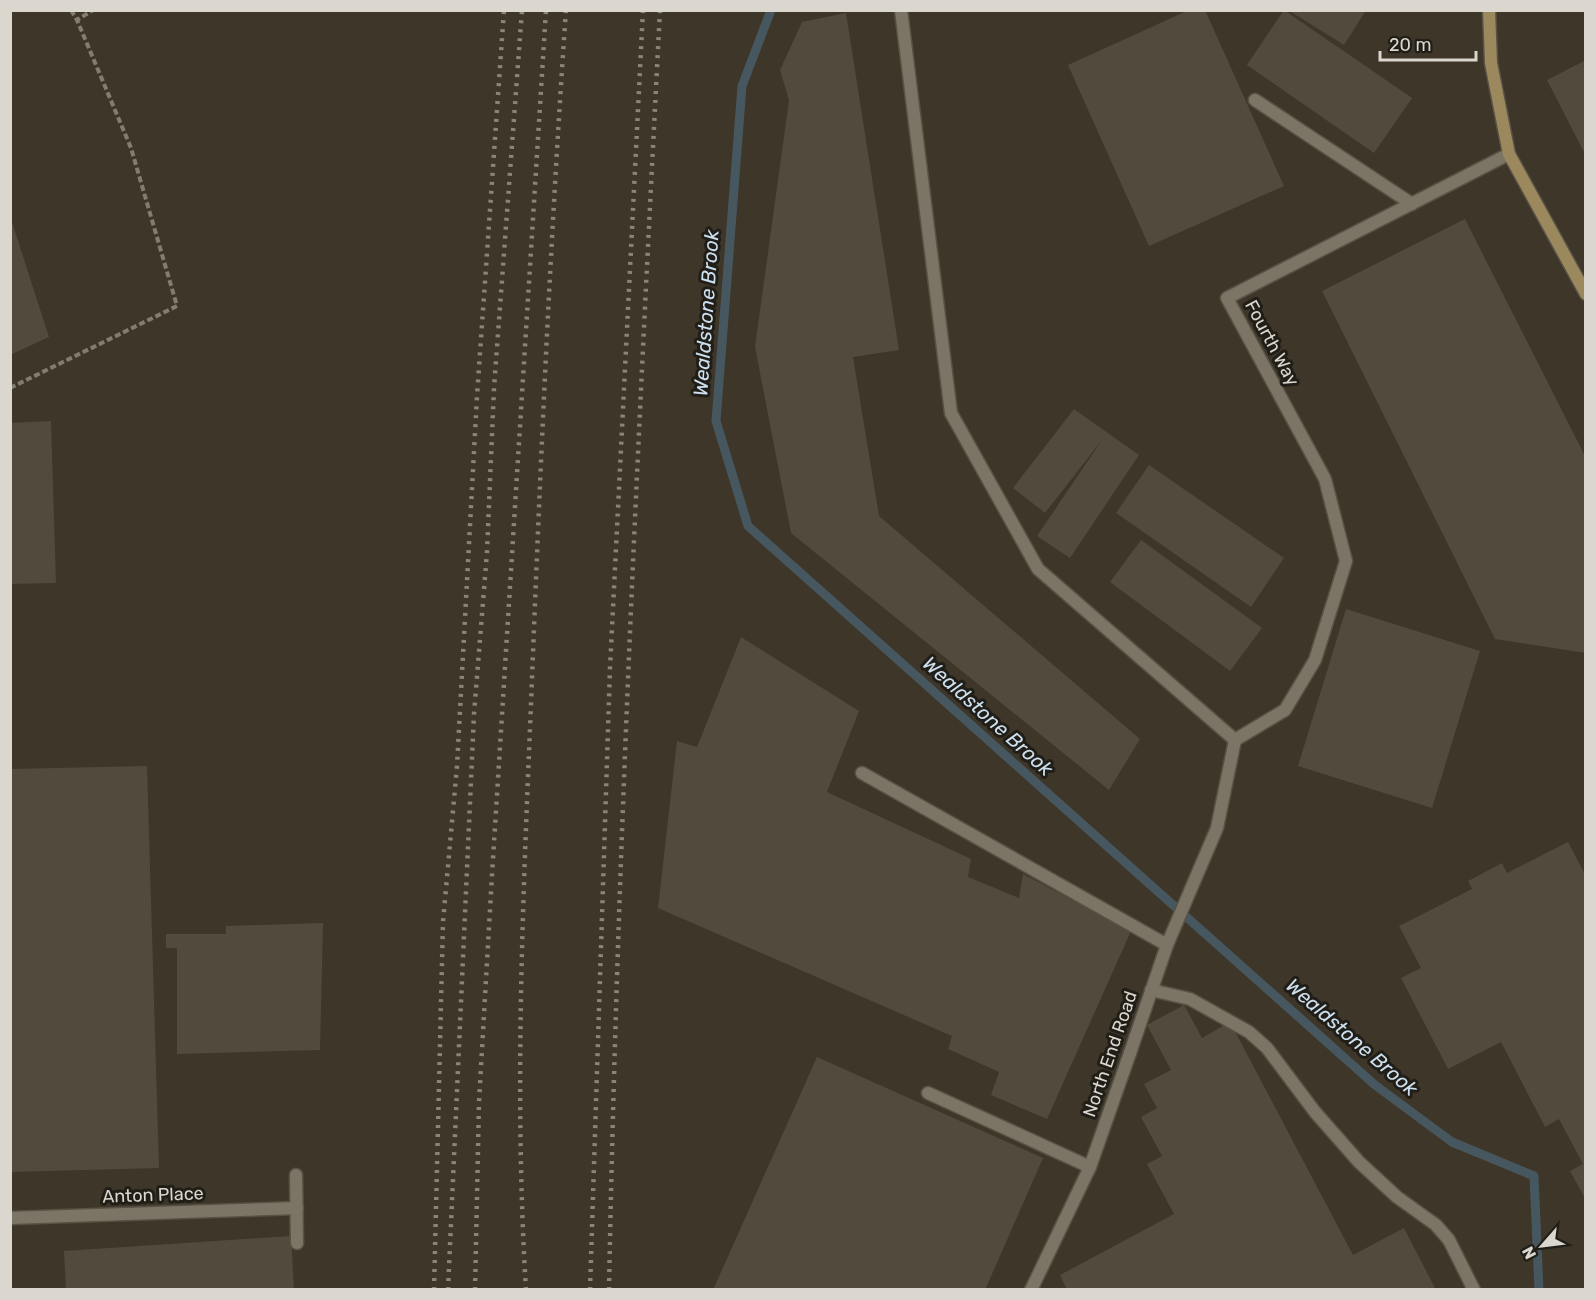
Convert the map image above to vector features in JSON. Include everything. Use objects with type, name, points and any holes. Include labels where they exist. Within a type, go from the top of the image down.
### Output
[{"type":"main road","points":[[1489,10],[1491,63],[1509,154],[1585,290]]},
{"type":"street","points":[[901,10],[951,413],[1038,569],[1235,740]]},
{"type":"street","points":[[1255,100],[1412,204]]},
{"type":"street","name":"Fourth Way","points":[[1235,740],[1285,710],[1315,660],[1346,561],[1325,479],[1227,298],[1509,154]]},
{"type":"street","name":"North End Road","points":[[1031,1290],[1090,1167],[1167,945],[1217,828],[1235,740]]},
{"type":"street","points":[[862,773],[1167,945]]},
{"type":"street","points":[[1151,990],[1190,999],[1249,1032],[1267,1048],[1316,1112],[1359,1162],[1397,1197],[1436,1225],[1449,1240],[1474,1290]]},
{"type":"street","points":[[928,1093],[1090,1167]]},
{"type":"street","points":[[296,1174],[297,1243]]},
{"type":"street","name":"Anton Place","points":[[10,1218],[297,1209]]},
{"type":"path","points":[[10,388],[177,306],[131,148],[71,10]]},
{"type":"path","points":[[77,20],[93,10]]},
{"type":"building","points":[[1189,10],[1205,10],[1284,186],[1149,246],[1068,65]]},
{"type":"building","points":[[1284,10],[1412,98],[1374,153],[1247,65]]},
{"type":"building","points":[[1288,10],[1366,10],[1344,45]]},
{"type":"building","points":[[846,13],[899,350],[853,357],[879,516],[1140,739],[1109,790],[791,533],[755,347],[789,100],[780,70],[802,22]]},
{"type":"building","points":[[1586,60],[1586,156],[1547,80]]},
{"type":"building","points":[[10,216],[49,337],[10,355]]},
{"type":"building","points":[[1465,219],[1586,458],[1586,653],[1495,639],[1322,291]]},
{"type":"building","points":[[1074,409],[1139,455],[1070,558],[1037,536],[1102,440],[1045,513],[1013,488]]},
{"type":"building","points":[[51,421],[56,583],[10,584],[10,423]]},
{"type":"building","points":[[1149,465],[1284,558],[1251,607],[1116,513]]},
{"type":"building","points":[[1141,540],[1262,628],[1230,671],[1110,582]]},
{"type":"building","points":[[1346,609],[1480,651],[1432,808],[1298,766]]},
{"type":"building","points":[[741,637],[859,711],[827,792],[971,859],[968,877],[1019,898],[1023,874],[1131,931],[1047,1119],[991,1095],[999,1072],[948,1049],[952,1036],[658,908],[677,741],[697,747]]},
{"type":"building","points":[[147,766],[159,1168],[10,1172],[10,769]]},
{"type":"building","points":[[1568,842],[1586,876],[1586,1200],[1570,1171],[1583,1164],[1559,1119],[1545,1127],[1501,1042],[1448,1069],[1401,978],[1421,968],[1399,926],[1472,889],[1468,881],[1502,863],[1507,873]]},
{"type":"building","points":[[323,923],[320,1050],[177,1054],[177,948],[166,948],[166,934],[226,934],[226,926]]},
{"type":"building","points":[[1184,1005],[1202,1038],[1230,1022],[1353,1255],[1404,1228],[1436,1290],[1067,1290],[1060,1275],[1174,1214],[1147,1164],[1162,1156],[1141,1117],[1157,1108],[1144,1084],[1171,1070],[1147,1025]]},
{"type":"building","points":[[817,1057],[1043,1158],[985,1290],[713,1290]]},
{"type":"building","points":[[291,1236],[294,1290],[66,1290],[64,1251]]},
{"type":"waterway","name":"Wealdstone Brook","points":[[771,10],[742,86],[716,421],[748,526],[1375,1085],[1452,1142],[1534,1176],[1539,1290]]},
{"type":"railway","points":[[434,1290],[443,922],[457,766],[477,396],[504,10]]},
{"type":"railway","points":[[448,1290],[474,714],[487,552],[494,388],[522,10]]},
{"type":"railway","points":[[475,1290],[479,1102],[546,10]]},
{"type":"railway","points":[[526,1290],[522,1217],[520,1070],[523,924],[546,357],[566,10]]},
{"type":"railway","points":[[590,1290],[610,668],[643,10]]},
{"type":"railway","points":[[609,1290],[623,810],[660,10]]}]
